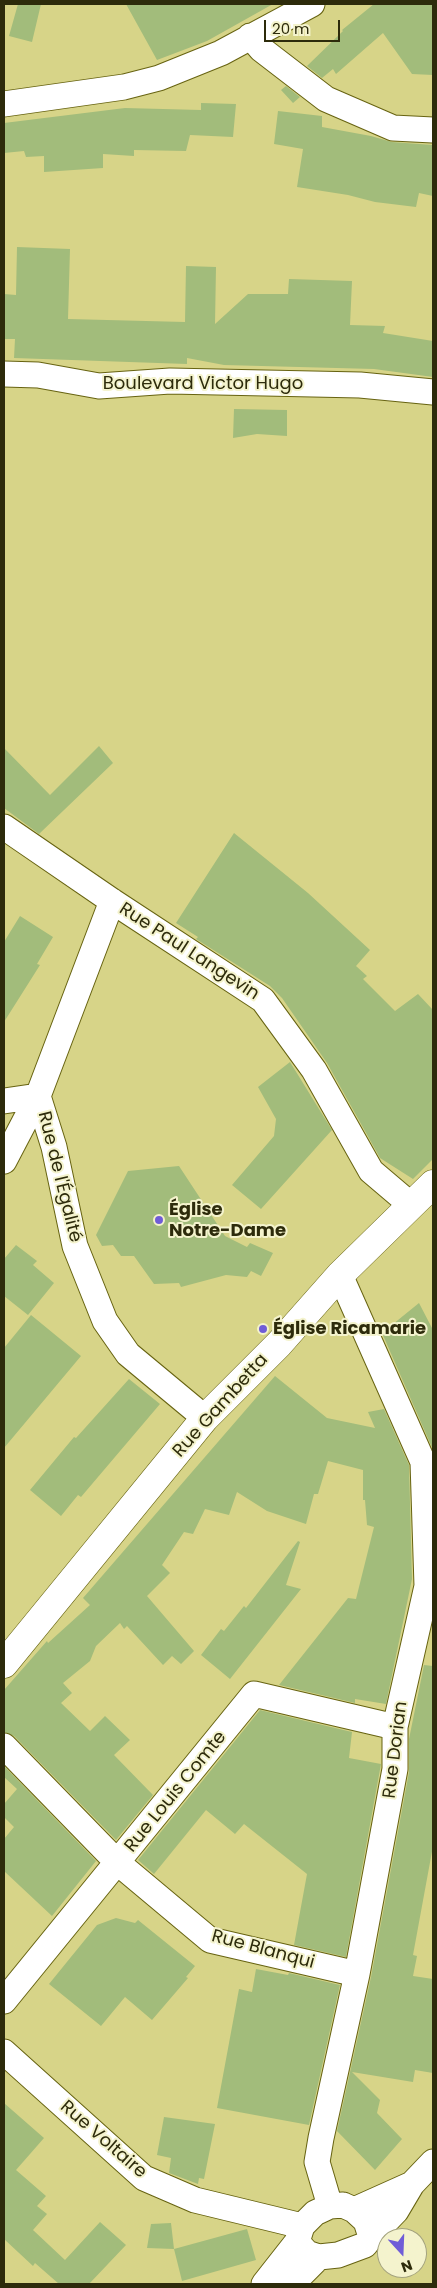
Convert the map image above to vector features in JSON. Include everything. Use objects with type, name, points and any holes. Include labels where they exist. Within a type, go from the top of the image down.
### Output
[{"type":"main road","name":"Rue Gambetta","points":[[4,1664],[205,1418],[279,1344],[340,1275],[433,1184]]},
{"type":"street","points":[[4,104],[124,87],[150,80],[221,53],[312,4]]},
{"type":"street","points":[[250,36],[261,49],[326,99],[393,128],[433,130]]},
{"type":"street","name":"Boulevard Victor Hugo","points":[[4,374],[38,375],[99,386],[170,381],[360,385],[433,392]]},
{"type":"street","name":"Rue Paul Langevin","points":[[4,827],[112,901],[263,1000],[314,1070],[371,1171],[411,1205]]},
{"type":"street","name":"Rue de l'Égalité","points":[[112,901],[38,1096],[54,1147],[75,1246],[105,1321],[128,1354],[205,1418]]},
{"type":"street","points":[[4,1100],[38,1096]]},
{"type":"street","points":[[4,1161],[38,1096]]},
{"type":"street","name":"Rue Dorian","points":[[330,2206],[317,2162],[357,1974],[395,1769],[395,1727],[427,1586],[430,1550],[423,1462],[340,1275]]},
{"type":"street","name":"Rue Louis Comte","points":[[4,2001],[254,1694],[395,1727]]},
{"type":"street","name":"Rue Blanqui","points":[[4,1746],[118,1863],[210,1940],[357,1974]]},
{"type":"street","name":"Rue Voltaire","points":[[4,2052],[144,2178],[195,2200],[300,2234]]},
{"type":"street","points":[[300,2234],[308,2253],[319,2257],[338,2255],[365,2245],[423,2185],[433,2162]]},
{"type":"street","points":[[354,2210],[423,2185]]},
{"type":"street","points":[[264,2284],[315,2213],[330,2206],[343,2205],[354,2210],[366,2220],[370,2238]]},
{"type":"street","points":[[292,2284],[319,2257]]},
{"type":"building","points":[[18,4],[41,4],[32,42],[9,36]]},
{"type":"building","points":[[126,4],[273,4],[207,41],[157,60]]},
{"type":"building","points":[[374,4],[433,4],[433,75],[412,74],[383,33],[336,74],[333,69],[322,78],[307,66],[342,30]]},
{"type":"building","points":[[286,86],[300,97],[293,103],[281,90]]},
{"type":"building","points":[[201,103],[236,104],[233,137],[190,135],[186,151],[134,150],[134,156],[103,154],[103,168],[44,172],[44,156],[26,157],[24,151],[4,153],[4,123],[125,108],[201,110]]},
{"type":"building","points":[[278,111],[322,116],[322,127],[392,142],[433,145],[433,196],[419,193],[416,207],[375,202],[348,195],[297,187],[303,149],[274,144]]},
{"type":"building","points":[[17,247],[70,249],[68,319],[185,322],[186,266],[216,267],[215,324],[248,294],[288,294],[289,279],[352,281],[350,325],[385,326],[383,333],[433,341],[433,377],[374,369],[224,365],[187,358],[187,364],[14,358],[15,339],[4,339],[4,294],[16,295]]},
{"type":"building","points":[[234,409],[287,410],[287,436],[257,434],[233,438]]},
{"type":"building","points":[[99,746],[113,763],[39,834],[4,808],[4,748],[50,795]]},
{"type":"building","points":[[234,833],[308,893],[370,950],[356,966],[367,976],[363,979],[395,1011],[418,994],[433,1010],[433,1159],[413,1179],[380,1158],[327,1063],[282,998],[270,986],[196,939],[198,937],[176,923]]},
{"type":"building","points":[[20,916],[53,937],[37,964],[40,965],[4,1022],[4,942]]},
{"type":"building","points":[[290,1062],[332,1130],[261,1209],[232,1185],[274,1136],[276,1119],[258,1087]]},
{"type":"building","name":"Église Notre-Dame","points":[[179,1166],[225,1236],[247,1247],[250,1243],[273,1253],[261,1276],[251,1271],[247,1277],[226,1275],[181,1287],[179,1283],[154,1284],[134,1256],[121,1256],[113,1245],[102,1246],[96,1235],[128,1171]]},
{"type":"building","points":[[16,1245],[37,1261],[33,1265],[54,1283],[28,1315],[4,1296],[4,1259]]},
{"type":"building","points":[[419,1303],[433,1330],[433,1450],[382,1333]]},
{"type":"building","points":[[31,1315],[81,1356],[4,1448],[4,1348]]},
{"type":"building","points":[[275,1376],[327,1418],[375,1428],[368,1412],[384,1409],[409,1465],[412,1579],[386,1704],[355,1699],[355,1703],[279,1685],[348,1598],[356,1599],[374,1527],[367,1525],[365,1500],[363,1500],[363,1470],[328,1461],[318,1494],[314,1494],[306,1524],[267,1511],[237,1492],[229,1515],[205,1509],[193,1534],[184,1532],[162,1565],[170,1573],[147,1596],[194,1651],[181,1664],[172,1656],[163,1665],[127,1626],[124,1629],[120,1623],[96,1646],[90,1661],[63,1683],[72,1693],[61,1703],[90,1731],[105,1716],[130,1740],[114,1755],[153,1795],[116,1840],[14,1736],[4,1732],[4,1690],[47,1641],[48,1643],[90,1605],[83,1598]]},
{"type":"building","points":[[129,1379],[160,1404],[81,1497],[78,1495],[61,1516],[30,1490],[74,1437],[76,1438]]},
{"type":"building","points":[[298,1541],[300,1542],[286,1585],[301,1589],[230,1679],[201,1655],[221,1629],[224,1631],[244,1606],[246,1608]]},
{"type":"building","points":[[424,1665],[433,1666],[433,1846],[413,1955],[417,1956],[413,1976],[433,1979],[433,2073],[415,2070],[413,2082],[352,2072],[380,2100],[377,2113],[402,2139],[375,2170],[337,2131],[371,1977],[409,1772],[409,1739]]},
{"type":"building","points":[[260,1710],[352,1732],[349,1758],[381,1764],[346,1957],[294,1945],[307,1874],[244,1824],[235,1834],[206,1810],[154,1874],[138,1860]]},
{"type":"building","points":[[4,1766],[96,1861],[52,1916],[4,1871],[4,1839],[14,1827],[4,1817],[4,1804],[17,1789],[4,1777]]},
{"type":"building","points":[[116,1918],[135,1923],[138,1920],[195,1966],[186,1977],[188,1978],[152,2020],[125,1997],[101,2026],[49,1984],[97,1925]]},
{"type":"building","points":[[256,1969],[288,1975],[289,1973],[340,1985],[309,2125],[217,2108],[239,1989],[252,1992]]},
{"type":"building","points":[[4,2103],[44,2138],[16,2170],[46,2196],[37,2206],[47,2214],[33,2230],[65,2260],[100,2222],[126,2245],[89,2284],[59,2284],[35,2263],[33,2266],[4,2239]]},
{"type":"building","points":[[164,2117],[215,2124],[204,2179],[199,2178],[198,2184],[169,2173],[171,2158],[157,2155]]},
{"type":"building","points":[[171,2223],[174,2249],[147,2248],[151,2224]]},
{"type":"building","points":[[247,2229],[256,2260],[182,2281],[174,2249]]},
{"type":"place","name":"Église Notre-Dame","points":[[159,1220]]},
{"type":"place","name":"Église Ricamarie","points":[[263,1329]]}]
